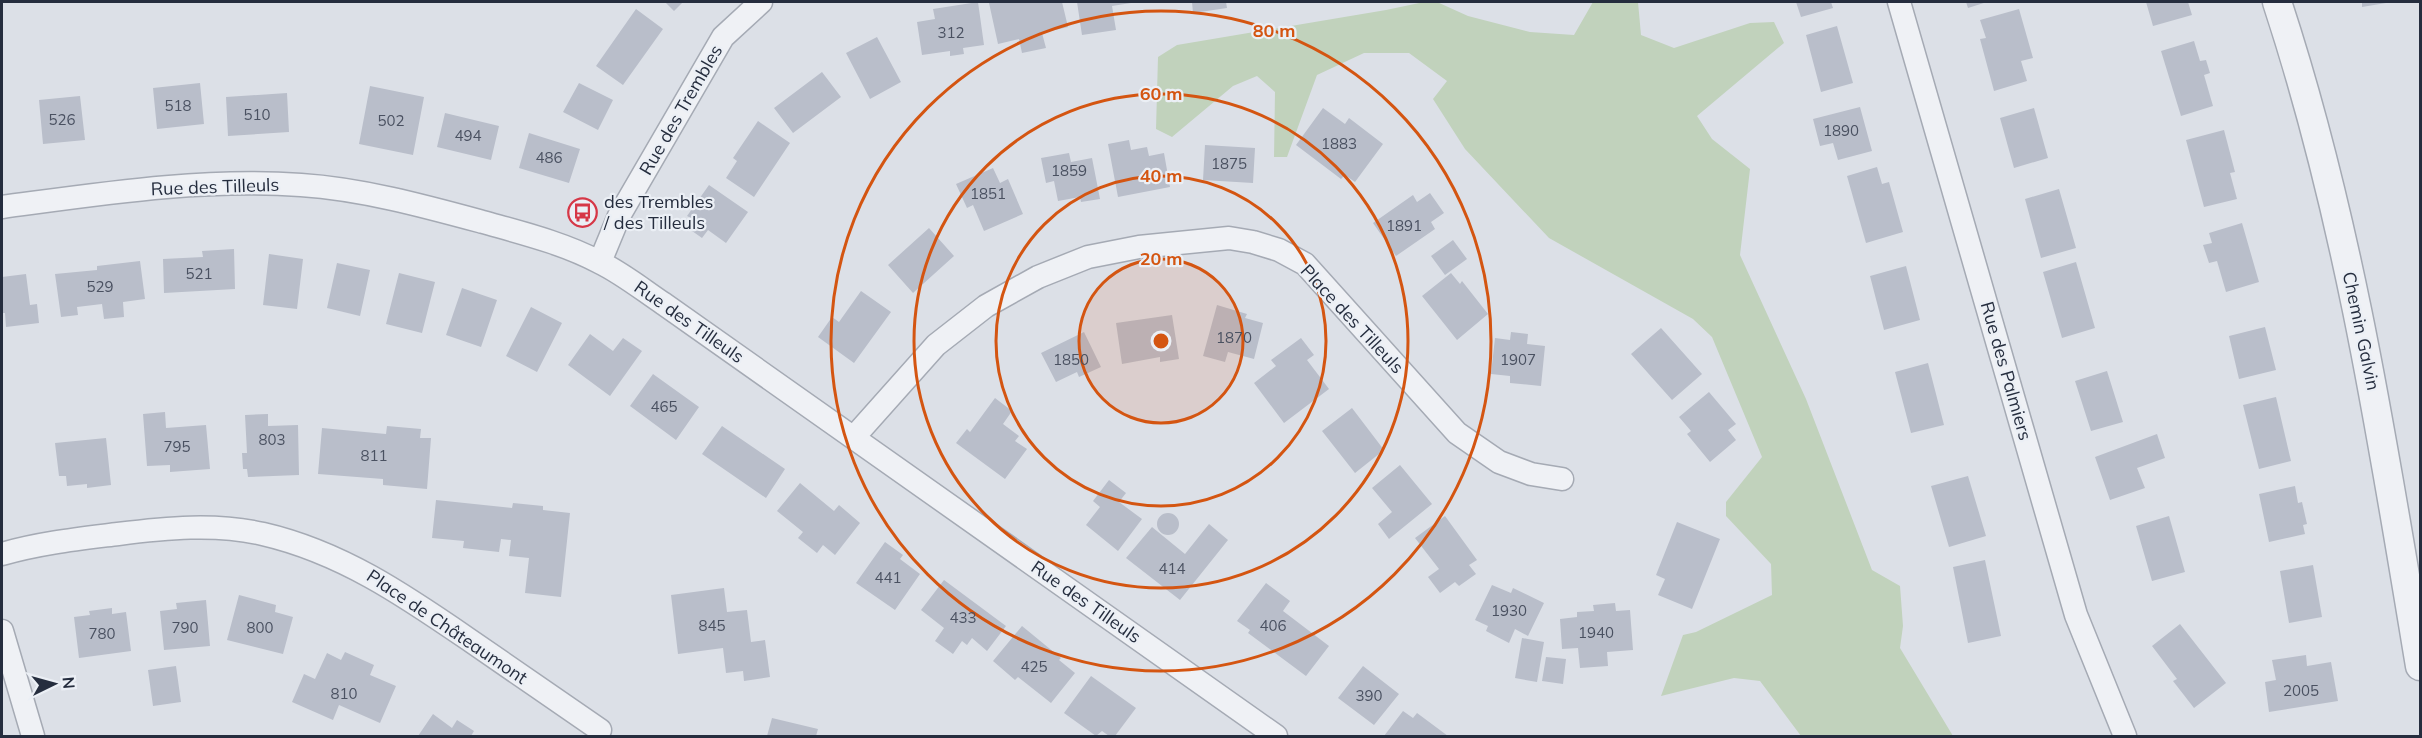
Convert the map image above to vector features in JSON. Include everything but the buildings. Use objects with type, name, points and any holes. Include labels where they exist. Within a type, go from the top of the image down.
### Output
[{"type":"street","name":"Rue des Trembles","points":[[600,262],[619,216],[723,37],[761,2]]},
{"type":"street","name":"Rue des Palmiers","points":[[1899,2],[2076,615],[2125,736]]},
{"type":"street","name":"Chemin Galvin","points":[[2277,2],[2316,139],[2356,306],[2383,441],[2420,655]]},
{"type":"street","name":"Rue des Tilleuls","points":[[2,207],[138,190],[203,185],[300,185],[353,191],[458,216],[570,248],[600,262],[854,437],[1276,736]]},
{"type":"street","name":"Place des Tilleuls","points":[[854,437],[936,345],[986,306],[1038,277],[1088,257],[1139,247],[1229,238],[1279,250],[1305,264],[1456,433],[1499,462],[1530,474],[1562,479]]},
{"type":"street","name":"Place de Châteaumont","points":[[2,554],[70,539],[164,528],[220,528],[261,533],[310,546],[397,590],[600,730]]},
{"type":"street","points":[[2,631],[33,736]]},
{"type":"green space","points":[[1424,2],[1437,2],[1468,16],[1530,32],[1574,35],[1593,2],[1638,2],[1641,35],[1674,48],[1750,23],[1774,22],[1784,43],[1697,116],[1712,139],[1750,169],[1740,255],[1806,399],[1872,570],[1900,586],[1903,626],[1900,648],[1953,736],[1801,736],[1760,681],[1734,678],[1661,696],[1683,635],[1696,632],[1772,595],[1771,564],[1726,516],[1726,502],[1762,457],[1712,337],[1693,319],[1549,238],[1465,149],[1433,99],[1447,81],[1409,53],[1364,53],[1317,75],[1287,157],[1274,157],[1275,92],[1257,76],[1233,86],[1172,137],[1156,129],[1158,57],[1177,45]]},
{"type":"place","name":"des Trembles / des Tilleuls","points":[[583,212]]}]
